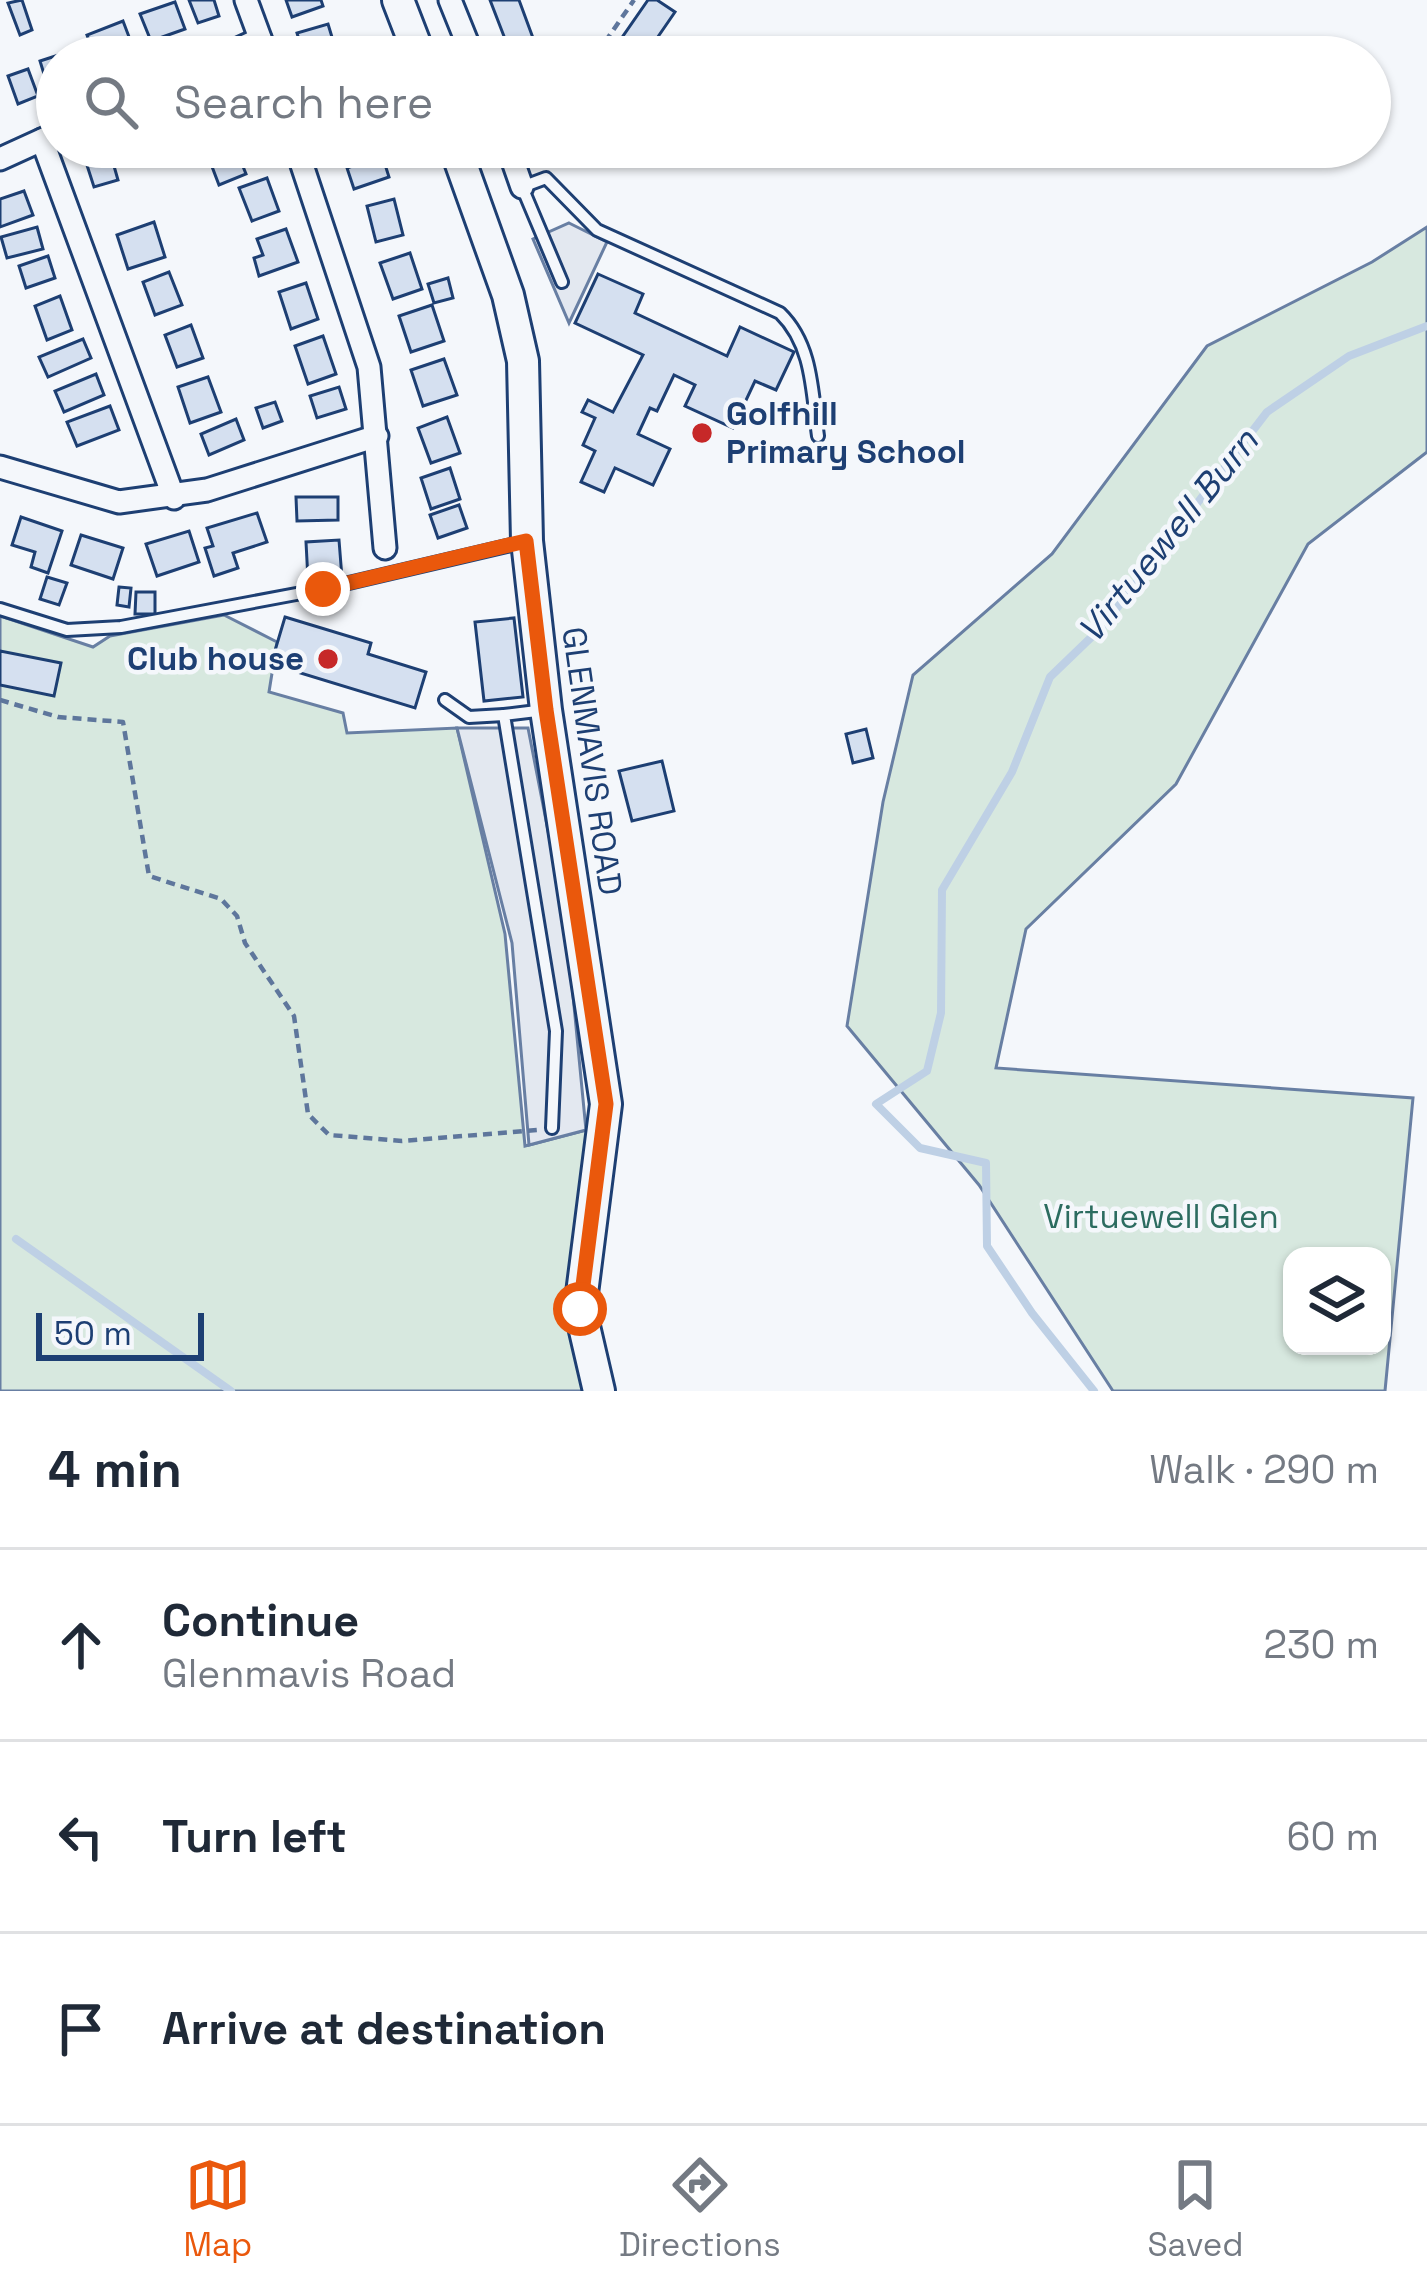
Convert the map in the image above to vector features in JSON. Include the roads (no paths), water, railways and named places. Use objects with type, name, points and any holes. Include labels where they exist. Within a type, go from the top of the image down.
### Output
[{"type":"main road","points":[[398,0],[412,36]]},
{"type":"main road","name":"GLENMAVIS ROAD","points":[[462,168],[508,295],[523,361],[526,541],[546,710],[606,1104],[580,1309],[599,1391]]},
{"type":"street","points":[[246,0],[259,36]]},
{"type":"street","points":[[450,0],[465,36]]},
{"type":"street","points":[[0,159],[36,142]]},
{"type":"street","points":[[61,168],[174,497]]},
{"type":"street","points":[[303,168],[369,367],[385,548]]},
{"type":"street","points":[[515,168],[522,187]]},
{"type":"street","points":[[0,466],[118,502],[174,497],[376,436]]},
{"type":"lane","points":[[562,282],[522,187],[546,178],[598,230],[780,313],[796,329],[805,352],[818,436]]},
{"type":"lane","points":[[0,609],[67,630],[121,628],[323,589],[526,541]]},
{"type":"lane","points":[[446,700],[470,717],[546,710]]},
{"type":"lane","points":[[505,715],[556,1031],[552,1128]]},
{"type":"waterway","name":"Virtuewell Burn","points":[[1094,1391],[987,1246],[986,1163],[920,1148],[876,1104],[927,1071],[941,1013],[942,890],[1012,772],[1050,677],[1104,625],[1267,412],[1349,356],[1427,326]]},
{"type":"waterway","points":[[16,1239],[231,1391]]},
{"type":"place","name":"Golfhill Primary School","points":[[702,433]]},
{"type":"place","name":"Club house","points":[[328,659]]},
{"type":"park label","name":"Virtuewell Glen","points":[[1161,1217]]}]
